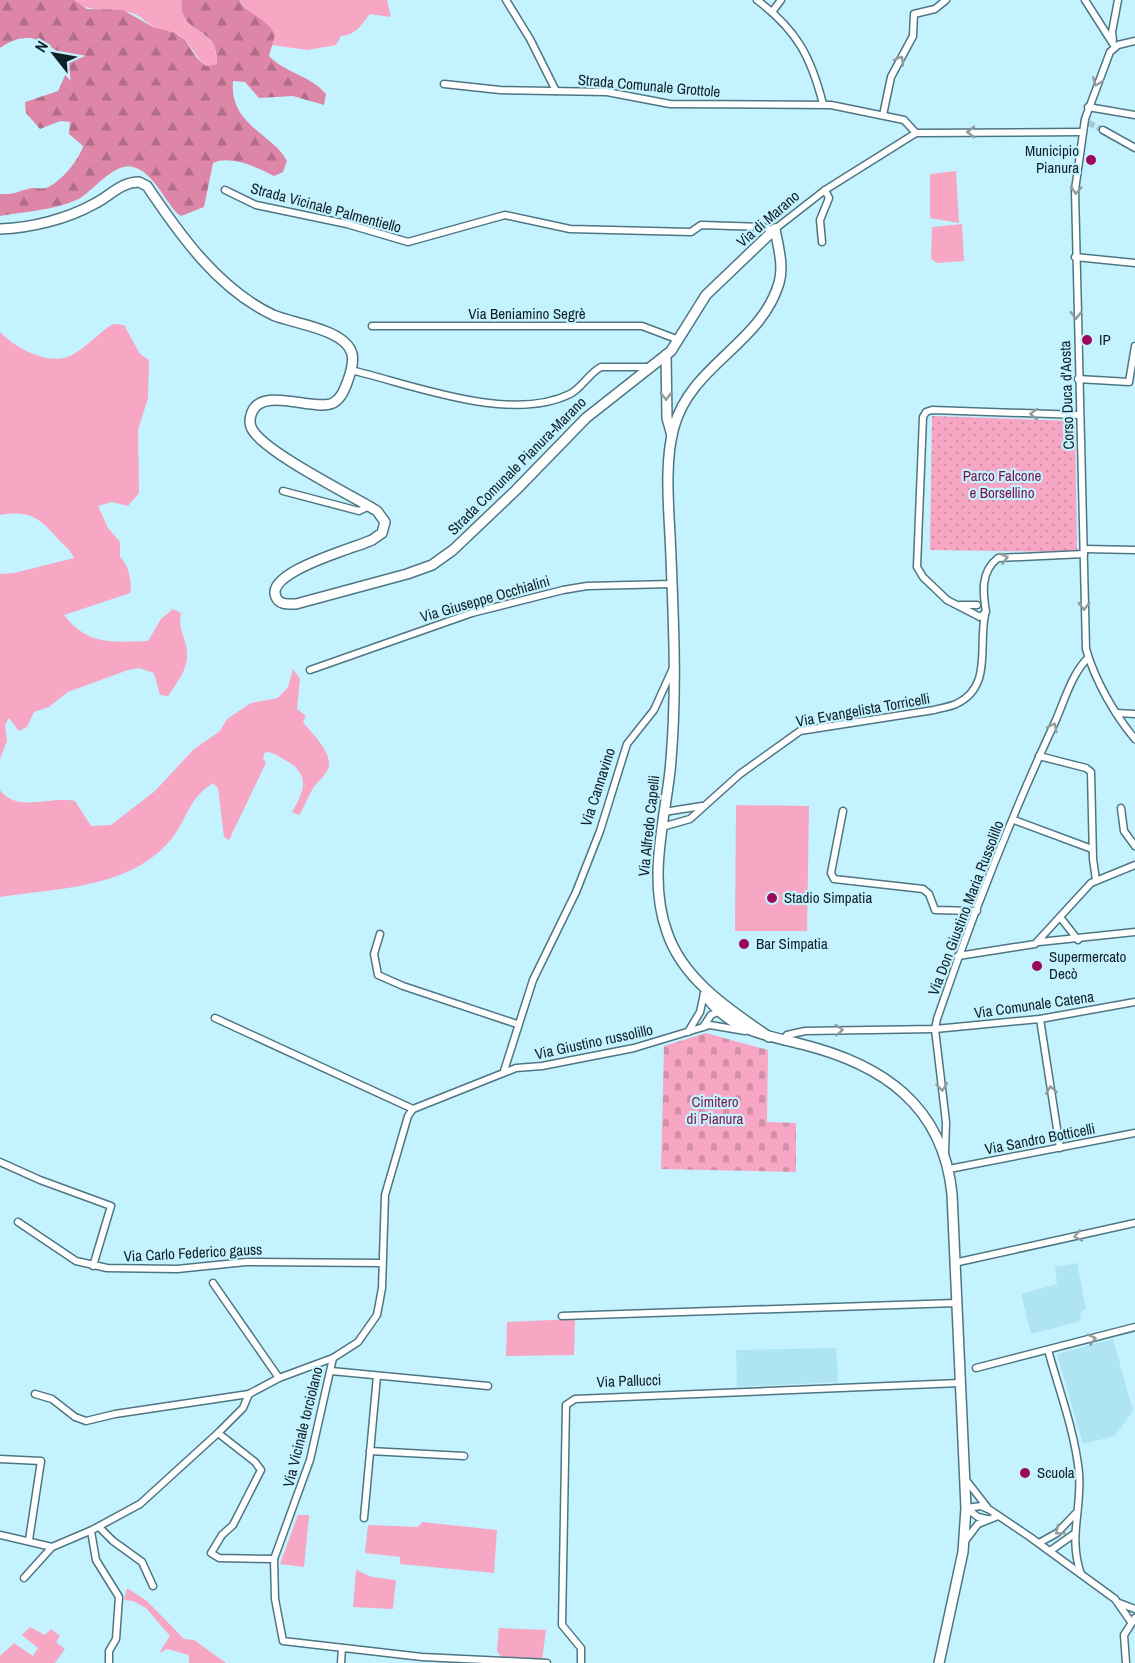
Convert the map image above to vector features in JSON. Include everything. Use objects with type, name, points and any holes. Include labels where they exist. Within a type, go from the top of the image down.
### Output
[{"type":"street","points":[[506,0],[530,39],[556,91]]},
{"type":"street","points":[[757,0],[796,36],[805,51],[823,104]]},
{"type":"street","points":[[772,12],[781,0]]},
{"type":"street","points":[[1085,0],[1115,47]]},
{"type":"street","points":[[1115,47],[1112,32],[1118,0]]},
{"type":"street","points":[[883,116],[891,77],[911,42],[914,15],[935,9],[943,1]]},
{"type":"street","points":[[1115,47],[1135,41]]},
{"type":"street","name":"Corso Duca d'Aosta","points":[[1115,47],[1106,59],[1088,107],[1082,132],[1075,190],[1084,637],[1088,658],[1116,713],[1135,739]]},
{"type":"street","name":"Strada Comunale Grottole","points":[[444,84],[500,90],[607,92],[670,104],[798,107],[823,104],[904,120],[916,133]]},
{"type":"street","points":[[1088,107],[1135,115]]},
{"type":"street","points":[[1103,130],[1135,148]]},
{"type":"street","points":[[916,133],[1082,132]]},
{"type":"street","name":"Via di Marano","points":[[666,355],[680,340],[706,295],[774,230],[825,190],[916,133]]},
{"type":"street","name":"Strada Comunale Pianura-Marano","points":[[0,229],[67,215],[95,204],[132,182],[140,182],[147,186],[189,243],[230,286],[273,315],[334,335],[349,347],[352,353],[352,370],[342,394],[333,403],[282,400],[261,403],[253,409],[249,420],[252,430],[290,460],[377,511],[385,522],[382,533],[372,540],[303,566],[287,576],[275,588],[277,600],[284,604],[296,604],[432,565],[453,550],[516,490],[600,404],[666,355]]},
{"type":"street","name":"Strada Vicinale Palmentiello","points":[[225,190],[256,205],[347,224],[408,242],[505,215],[552,227],[590,230],[692,232],[701,225],[764,227],[774,230]]},
{"type":"street","points":[[822,242],[820,220],[829,198],[825,190]]},
{"type":"street","name":"Via Cannavino","points":[[504,1071],[533,980],[576,892],[600,831],[627,744],[657,704],[675,663],[669,487],[672,437],[689,393],[703,375],[757,326],[779,283],[780,268],[774,230]]},
{"type":"street","points":[[1075,257],[1135,263]]},
{"type":"street","name":"Via Beniamino Segrè","points":[[372,326],[642,326],[680,340]]},
{"type":"street","points":[[1078,379],[1129,382],[1135,346]]},
{"type":"street","name":"Via Cannavino","points":[[666,355],[667,418],[672,437]]},
{"type":"street","points":[[356,370],[479,402],[509,405],[552,400],[571,394],[601,367],[651,367]]},
{"type":"street","points":[[984,622],[953,604],[923,577],[916,562],[918,512],[921,498],[923,417],[930,410],[1079,415]]},
{"type":"street","points":[[283,491],[359,511],[369,506]]},
{"type":"street","points":[[977,616],[974,611],[980,605],[987,569],[998,558],[1135,550]]},
{"type":"street","name":"Via Giuseppe Occhialini","points":[[310,670],[472,613],[563,590],[587,586],[672,584]]},
{"type":"street","points":[[953,604],[980,605]]},
{"type":"street","name":"Via Evangelista Torricelli","points":[[662,827],[690,819],[782,741],[800,731],[934,710],[955,705],[969,697],[981,676],[985,614],[980,605]]},
{"type":"street","points":[[977,616],[985,614]]},
{"type":"street","name":"Via Don Giustino Maria Russolillo","points":[[935,1029],[958,956],[1039,756],[1077,673],[1088,658]]},
{"type":"street","name":"Via Alfredo Capelli","points":[[675,663],[670,770],[658,872],[663,920],[676,952],[720,1011],[769,1037],[832,1052],[871,1068],[918,1107],[936,1133]]},
{"type":"street","points":[[1116,713],[1135,714]]},
{"type":"street","points":[[1039,756],[1089,770],[1092,777],[1092,849],[1096,880]]},
{"type":"street","name":"Via Evangelista Torricelli","points":[[664,812],[705,804]]},
{"type":"street","points":[[1122,808],[1124,831],[1135,846]]},
{"type":"street","points":[[843,810],[831,873],[834,879],[923,889],[929,894],[935,910],[977,911]]},
{"type":"street","points":[[1014,820],[1092,849]]},
{"type":"street","points":[[1039,942],[1076,897],[1096,880],[1135,865]]},
{"type":"street","points":[[1060,917],[1078,940]]},
{"type":"street","points":[[958,956],[1021,948],[1039,942],[1078,940],[1135,932]]},
{"type":"street","points":[[380,934],[374,954],[378,975],[403,986],[518,1024]]},
{"type":"street","points":[[688,1032],[700,1012],[706,992]]},
{"type":"street","name":"Via Alfredo Capelli","points":[[706,992],[750,1028]]},
{"type":"street","name":"Via Comunale Catena","points":[[935,1029],[1040,1019],[1135,1002]]},
{"type":"street","points":[[713,1025],[719,1019],[720,1011]]},
{"type":"street","points":[[704,1027],[711,1015],[720,1011]]},
{"type":"street","points":[[215,1018],[413,1109],[504,1071]]},
{"type":"street","points":[[1040,1019],[1060,1148]]},
{"type":"street","points":[[713,1025],[750,1028]]},
{"type":"street","name":"Via Giustino russolillo","points":[[504,1071],[634,1048],[713,1025]]},
{"type":"street","points":[[783,1040],[787,1035],[805,1031],[935,1029],[946,1122],[945,1154]]},
{"type":"street","name":"Via Vicinale torciolano","points":[[413,1109],[388,1180],[380,1305],[372,1326],[358,1342],[333,1358],[310,1460],[274,1559],[275,1599],[283,1641],[422,1657],[547,1663]]},
{"type":"street","points":[[939,1663],[965,1541],[966,1508],[949,1169],[936,1133],[946,1122]]},
{"type":"street","name":"Via Sandro Botticelli","points":[[949,1169],[1135,1133]]},
{"type":"street","points":[[0,1162],[46,1183],[111,1206],[93,1266]]},
{"type":"street","name":"Via Carlo Federico gauss","points":[[18,1222],[76,1261],[93,1266],[177,1269],[246,1262],[382,1263]]},
{"type":"street","points":[[954,1263],[1135,1223]]},
{"type":"street","points":[[213,1283],[279,1378]]},
{"type":"street","points":[[562,1316],[956,1303]]},
{"type":"street","points":[[976,1368],[1135,1327]]},
{"type":"street","points":[[1048,1350],[1077,1460],[1079,1487],[1074,1534],[1076,1557],[1081,1574]]},
{"type":"street","points":[[35,1395],[52,1399],[75,1417],[87,1421],[132,1411],[249,1394],[279,1378],[333,1358]]},
{"type":"street","points":[[331,1371],[488,1386]]},
{"type":"street","points":[[364,1518],[377,1376]]},
{"type":"street","name":"Via Pallucci","points":[[581,1663],[580,1648],[562,1625],[566,1405],[575,1399],[960,1383]]},
{"type":"street","points":[[24,1578],[52,1547],[91,1531],[141,1503],[243,1408],[249,1394]]},
{"type":"street","points":[[218,1433],[255,1462],[261,1470],[233,1525],[222,1535],[210,1553],[219,1558],[274,1559]]},
{"type":"street","points":[[370,1451],[464,1456]]},
{"type":"street","points":[[0,1459],[38,1459],[42,1463],[29,1540]]},
{"type":"street","points":[[964,1478],[990,1510],[1039,1543],[1119,1603],[1133,1620],[1123,1641],[1126,1663]]},
{"type":"street","points":[[966,1508],[974,1506],[990,1510]]},
{"type":"street","points":[[966,1508],[978,1517],[987,1519]]},
{"type":"street","points":[[1039,1543],[1057,1533],[1076,1514]]},
{"type":"street","points":[[965,1541],[971,1530],[987,1519],[998,1516]]},
{"type":"street","points":[[99,1527],[113,1542],[142,1562],[153,1586]]},
{"type":"street","points":[[91,1531],[95,1556],[119,1597],[116,1639],[110,1651],[109,1663]]},
{"type":"street","points":[[1050,1551],[1074,1534]]},
{"type":"street","points":[[0,1535],[52,1547]]},
{"type":"street","points":[[1119,1603],[1135,1609]]},
{"type":"street","points":[[341,1663],[342,1647]]},
{"type":"shaded area","points":[[1077,1263],[1086,1309],[1080,1312],[1081,1321],[1031,1334],[1021,1294],[1057,1284],[1055,1267]]},
{"type":"shaded area","points":[[1113,1339],[1133,1411],[1115,1436],[1083,1444],[1057,1354]]},
{"type":"shaded area","points":[[836,1348],[838,1382],[737,1387],[736,1350]]},
{"type":"green space","points":[[0,0],[74,0],[87,9],[123,10],[153,27],[175,33],[185,40],[197,58],[206,66],[217,64],[216,52],[209,38],[187,21],[182,11],[182,0],[239,0],[267,24],[275,35],[269,56],[275,62],[320,88],[326,94],[324,105],[293,96],[259,98],[245,82],[233,81],[234,96],[245,119],[272,143],[287,161],[283,172],[274,176],[235,161],[213,163],[204,207],[181,216],[148,176],[141,170],[126,166],[113,172],[74,201],[54,207],[0,216],[0,194],[51,186],[68,170],[83,146],[69,134],[70,122],[60,121],[40,129],[26,113],[25,102],[58,91],[68,69],[65,59],[50,46],[34,39],[18,39],[0,48]]},
{"type":"green space","points":[[74,0],[182,0],[182,11],[187,21],[213,44],[217,64],[206,66],[182,37],[156,28],[135,14],[93,9]]},
{"type":"green space","points":[[239,0],[387,0],[391,17],[370,14],[354,32],[341,36],[336,45],[308,50],[271,45],[275,35]]},
{"type":"green space","points":[[956,171],[959,223],[930,218],[930,174]]},
{"type":"green space","points":[[962,224],[964,261],[937,263],[931,259],[932,227]]},
{"type":"green space","points":[[113,324],[124,325],[140,354],[149,360],[148,398],[138,430],[139,493],[128,506],[112,502],[98,506],[108,528],[120,542],[120,557],[127,569],[131,589],[130,593],[64,615],[82,632],[101,640],[148,641],[161,619],[173,609],[181,613],[180,626],[186,645],[187,660],[180,678],[168,696],[160,695],[154,673],[139,668],[68,692],[49,707],[34,712],[27,727],[19,731],[9,718],[5,725],[7,741],[0,759],[0,574],[14,573],[74,558],[46,526],[34,517],[19,514],[0,515],[0,332],[14,344],[33,354],[54,359],[72,355]]},
{"type":"green space","name":"Parco Falcone e Borsellino","points":[[932,416],[1075,421],[1077,552],[930,550]]},
{"type":"green space","points":[[293,669],[300,679],[297,709],[306,716],[303,722],[322,745],[329,765],[299,815],[292,812],[302,791],[300,772],[287,761],[265,752],[263,758],[266,763],[229,840],[224,837],[218,788],[213,783],[197,797],[167,844],[150,859],[131,870],[89,884],[0,897],[0,790],[7,797],[16,801],[75,801],[91,826],[111,825],[155,791],[193,750],[220,731],[227,719],[251,703],[278,698],[288,687]]},
{"type":"green space","name":"Stadio Simpatia","points":[[736,805],[809,806],[807,931],[735,931]]},
{"type":"green space","name":"Cimitero di Pianura","points":[[706,1033],[768,1050],[767,1122],[796,1123],[796,1172],[661,1169],[664,1046]]},
{"type":"green space","points":[[575,1319],[574,1355],[506,1356],[507,1322]]},
{"type":"green space","points":[[298,1515],[309,1515],[304,1567],[280,1564]]},
{"type":"green space","points":[[422,1522],[497,1530],[494,1573],[400,1564],[400,1557],[365,1553],[368,1525],[418,1527]]},
{"type":"green space","points":[[356,1570],[372,1577],[396,1580],[393,1609],[353,1607]]},
{"type":"green space","points":[[127,1588],[147,1601],[184,1639],[194,1640],[226,1663],[189,1663],[189,1655],[167,1649],[159,1653],[170,1636],[146,1608],[133,1601],[124,1600]]},
{"type":"green space","points":[[30,1627],[45,1635],[51,1629],[60,1636],[56,1642],[65,1649],[55,1663],[0,1663],[0,1656],[14,1643],[33,1656],[38,1648],[22,1635]]},
{"type":"green space","points":[[499,1628],[546,1630],[542,1660],[502,1658],[497,1651]]},
{"type":"tunnel","points":[[1089,123],[1103,130]]},
{"type":"place","name":"Municipio Pianura","points":[[1091,160]]},
{"type":"place","name":"IP","points":[[1087,340]]},
{"type":"place","name":"Stadio Simpatia","points":[[772,898]]},
{"type":"place","name":"Bar Simpatia","points":[[744,944]]},
{"type":"place","name":"Supermercato Decò","points":[[1037,966]]},
{"type":"place","name":"Scuola","points":[[1025,1473]]}]
